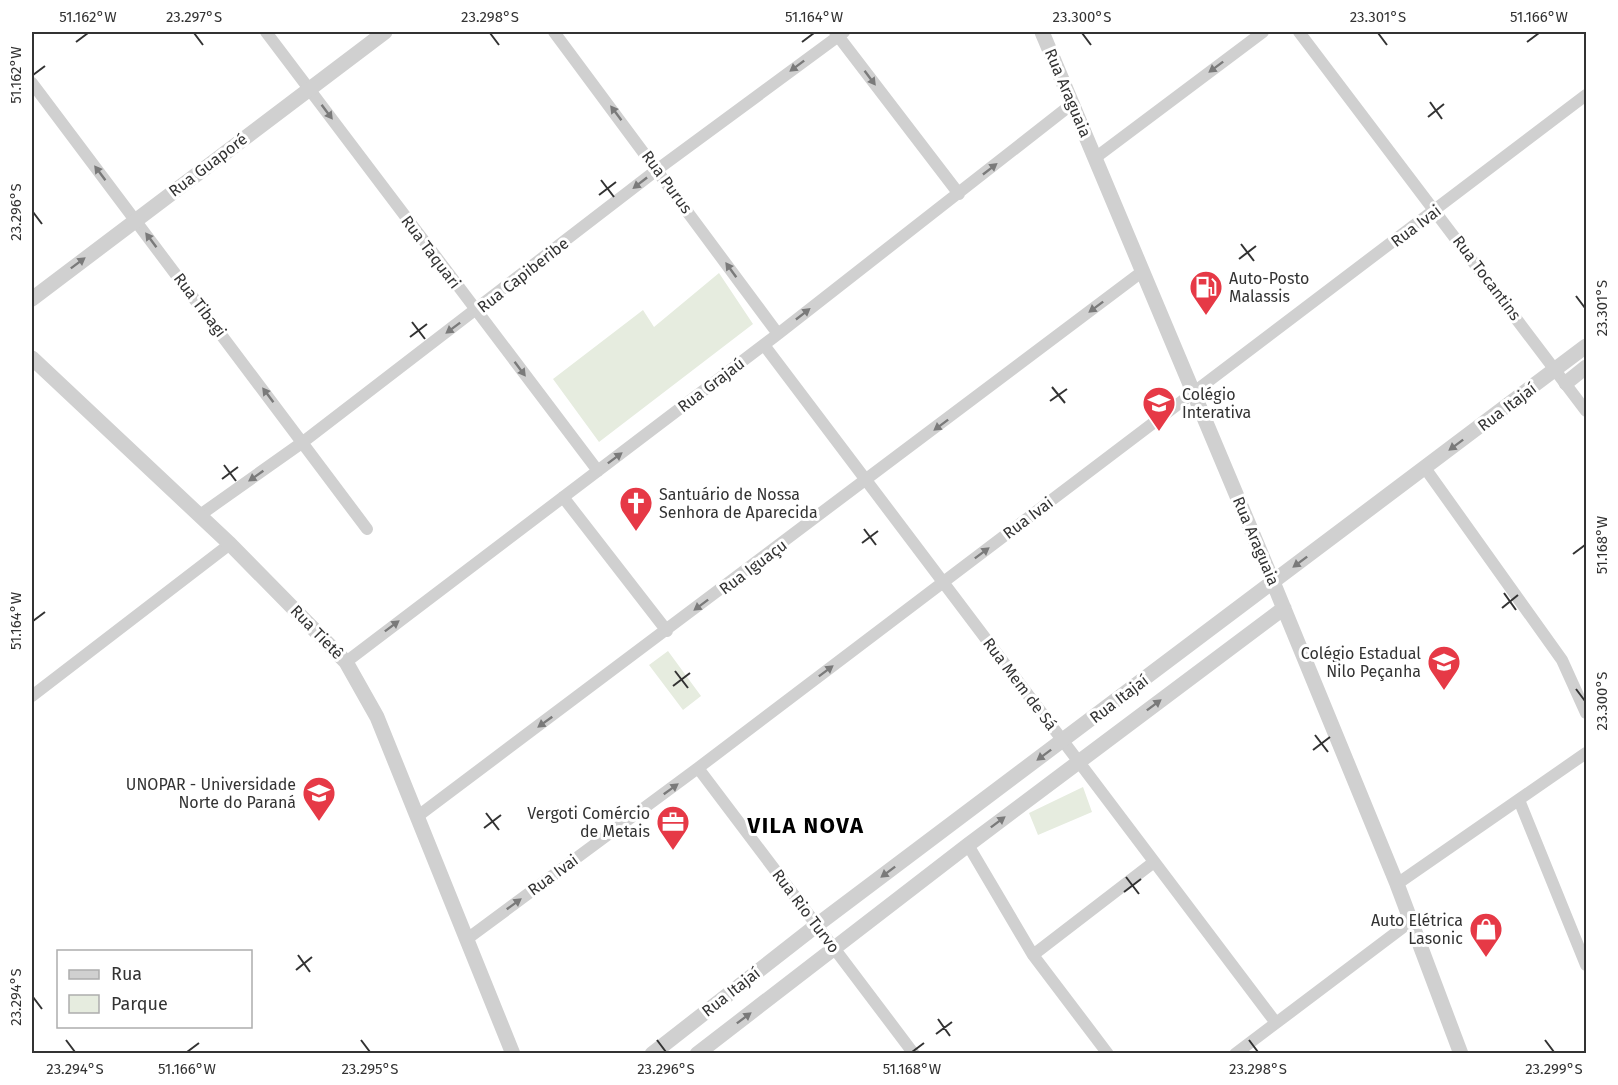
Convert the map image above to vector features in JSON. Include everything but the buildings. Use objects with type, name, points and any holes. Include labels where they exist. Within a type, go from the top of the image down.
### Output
[{"type":"street","name":"Rua Taquari","points":[[266,32],[597,471]]},
{"type":"street","name":"Rua Guaporé","points":[[32,299],[385,32]]},
{"type":"street","name":"Rua Purus","points":[[554,32],[778,334]]},
{"type":"street","name":"Rua Araguaia","points":[[1042,32],[1194,392],[1397,884],[1458,1052]]},
{"type":"street","points":[[1095,158],[1263,32]]},
{"type":"street","name":"Rua Tocantins","points":[[1299,32],[1587,411]]},
{"type":"street","name":"Rua Capiberibe","points":[[200,515],[303,442],[839,33]]},
{"type":"street","points":[[839,33],[958,194]]},
{"type":"street","name":"Rua Tibagi","points":[[32,83],[367,529]]},
{"type":"street","name":"Rua Ivai","points":[[466,939],[698,768],[1587,95]]},
{"type":"street","name":"Rua Grajaú","points":[[346,662],[764,345],[1072,104]]},
{"type":"street","name":"Rua Iguaçu","points":[[418,816],[867,481],[1143,271]]},
{"type":"street","name":"Rua Mem de Sá","points":[[764,345],[1276,1023]]},
{"type":"street","name":"Rua Itajaí","points":[[652,1053],[817,925],[1587,346]]},
{"type":"street","name":"Rua Tietê","points":[[32,358],[230,543],[346,662],[376,717],[513,1053]]},
{"type":"street","points":[[1566,383],[1587,367]]},
{"type":"street","points":[[1425,468],[1562,660],[1587,712]]},
{"type":"street","points":[[563,497],[667,631]]},
{"type":"street","points":[[32,696],[230,543]]},
{"type":"street","name":"Rua Itajaí","points":[[697,1053],[968,845],[1284,608]]},
{"type":"street","points":[[1397,884],[1587,753]]},
{"type":"street","name":"Rua Rio Turvo","points":[[698,768],[914,1053]]},
{"type":"street","points":[[1520,800],[1587,965]]},
{"type":"street","points":[[968,845],[1034,955],[1108,1053]]},
{"type":"street","points":[[1034,955],[1154,862]]},
{"type":"street","points":[[1235,1053],[1410,922]]},
{"type":"green space","points":[[719,273],[753,324],[599,442],[553,379],[643,310],[654,327]]},
{"type":"green space","points":[[668,651],[701,696],[683,710],[649,665]]},
{"type":"green space","points":[[1083,787],[1092,812],[1038,835],[1029,813]]},
{"type":"place","name":"Auto-Posto Malassis","points":[[1206,316]]},
{"type":"place","name":"Colégio Interativa","points":[[1159,432]]},
{"type":"place","name":"Santuário de Nossa Senhora de Aparecida","points":[[636,532]]},
{"type":"place","name":"Colégio Estadual Nilo Peçanha","points":[[1444,691]]},
{"type":"place","name":"UNOPAR - Universidade Norte do Paraná","points":[[319,822]]},
{"type":"place","name":"Vergoti Comércio de Metais","points":[[673,851]]},
{"type":"place","name":"Auto Elétrica Lasonic","points":[[1486,958]]},
{"type":"district","name":"VILA NOVA","points":[[806,825]]}]
